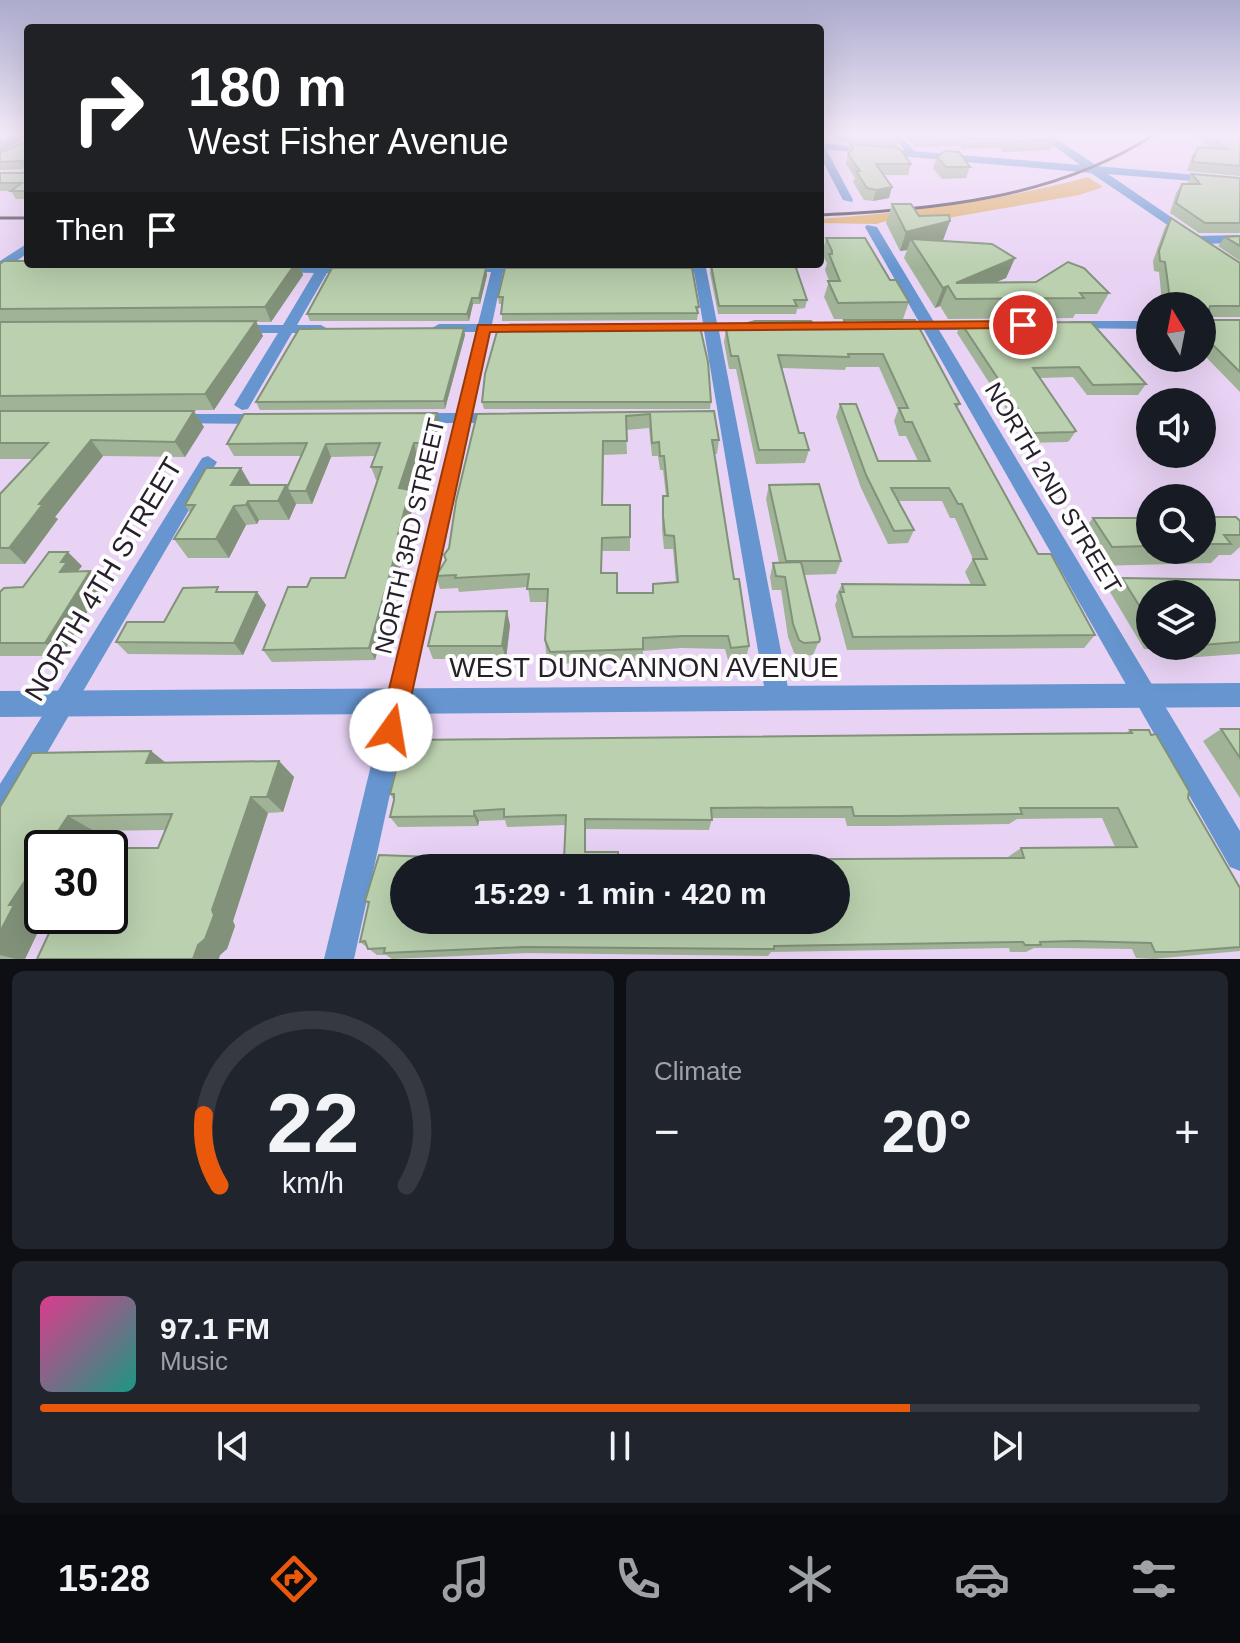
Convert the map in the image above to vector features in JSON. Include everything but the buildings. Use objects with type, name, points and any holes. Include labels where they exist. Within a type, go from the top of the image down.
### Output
[{"type":"street","points":[[838,180],[848,200]]},
{"type":"street","points":[[1110,180],[1218,256]]},
{"type":"street","points":[[1216,180],[1240,182]]},
{"type":"street","name":"NORTH 2ND STREET","points":[[871,227],[1240,857]]},
{"type":"street","points":[[1196,240],[1240,239]]},
{"type":"street","points":[[0,269],[24,250]]},
{"type":"street","points":[[262,269],[381,268]]},
{"type":"street","name":"NORTH 3RD STREET","points":[[339,959],[498,268]]},
{"type":"street","points":[[700,268],[720,417],[778,698]]},
{"type":"street","points":[[0,269],[15,269]]},
{"type":"street","points":[[242,405],[323,269]]},
{"type":"street","points":[[1055,325],[1136,325]]},
{"type":"street","points":[[664,327],[1007,326]]},
{"type":"street","points":[[423,328],[544,328]]},
{"type":"street","points":[[224,329],[333,329]]},
{"type":"street","points":[[403,419],[511,418]]},
{"type":"street","points":[[158,419],[281,419]]},
{"type":"street","name":"NORTH 4TH STREET","points":[[0,809],[208,462]]},
{"type":"street","name":"WEST DUNCANNON AVENUE","points":[[0,704],[1240,695]]},
{"type":"shaded area","points":[[1092,180],[1103,187],[1079,195],[942,219],[894,219],[876,224],[824,223],[824,219],[921,209]]},
{"type":"railway","points":[[824,215],[950,204],[993,197],[1058,180]]},
{"type":"railway","points":[[0,218],[24,218]]},
{"type":"route","points":[[391,730],[476,370],[483,328],[1023,325]]}]
